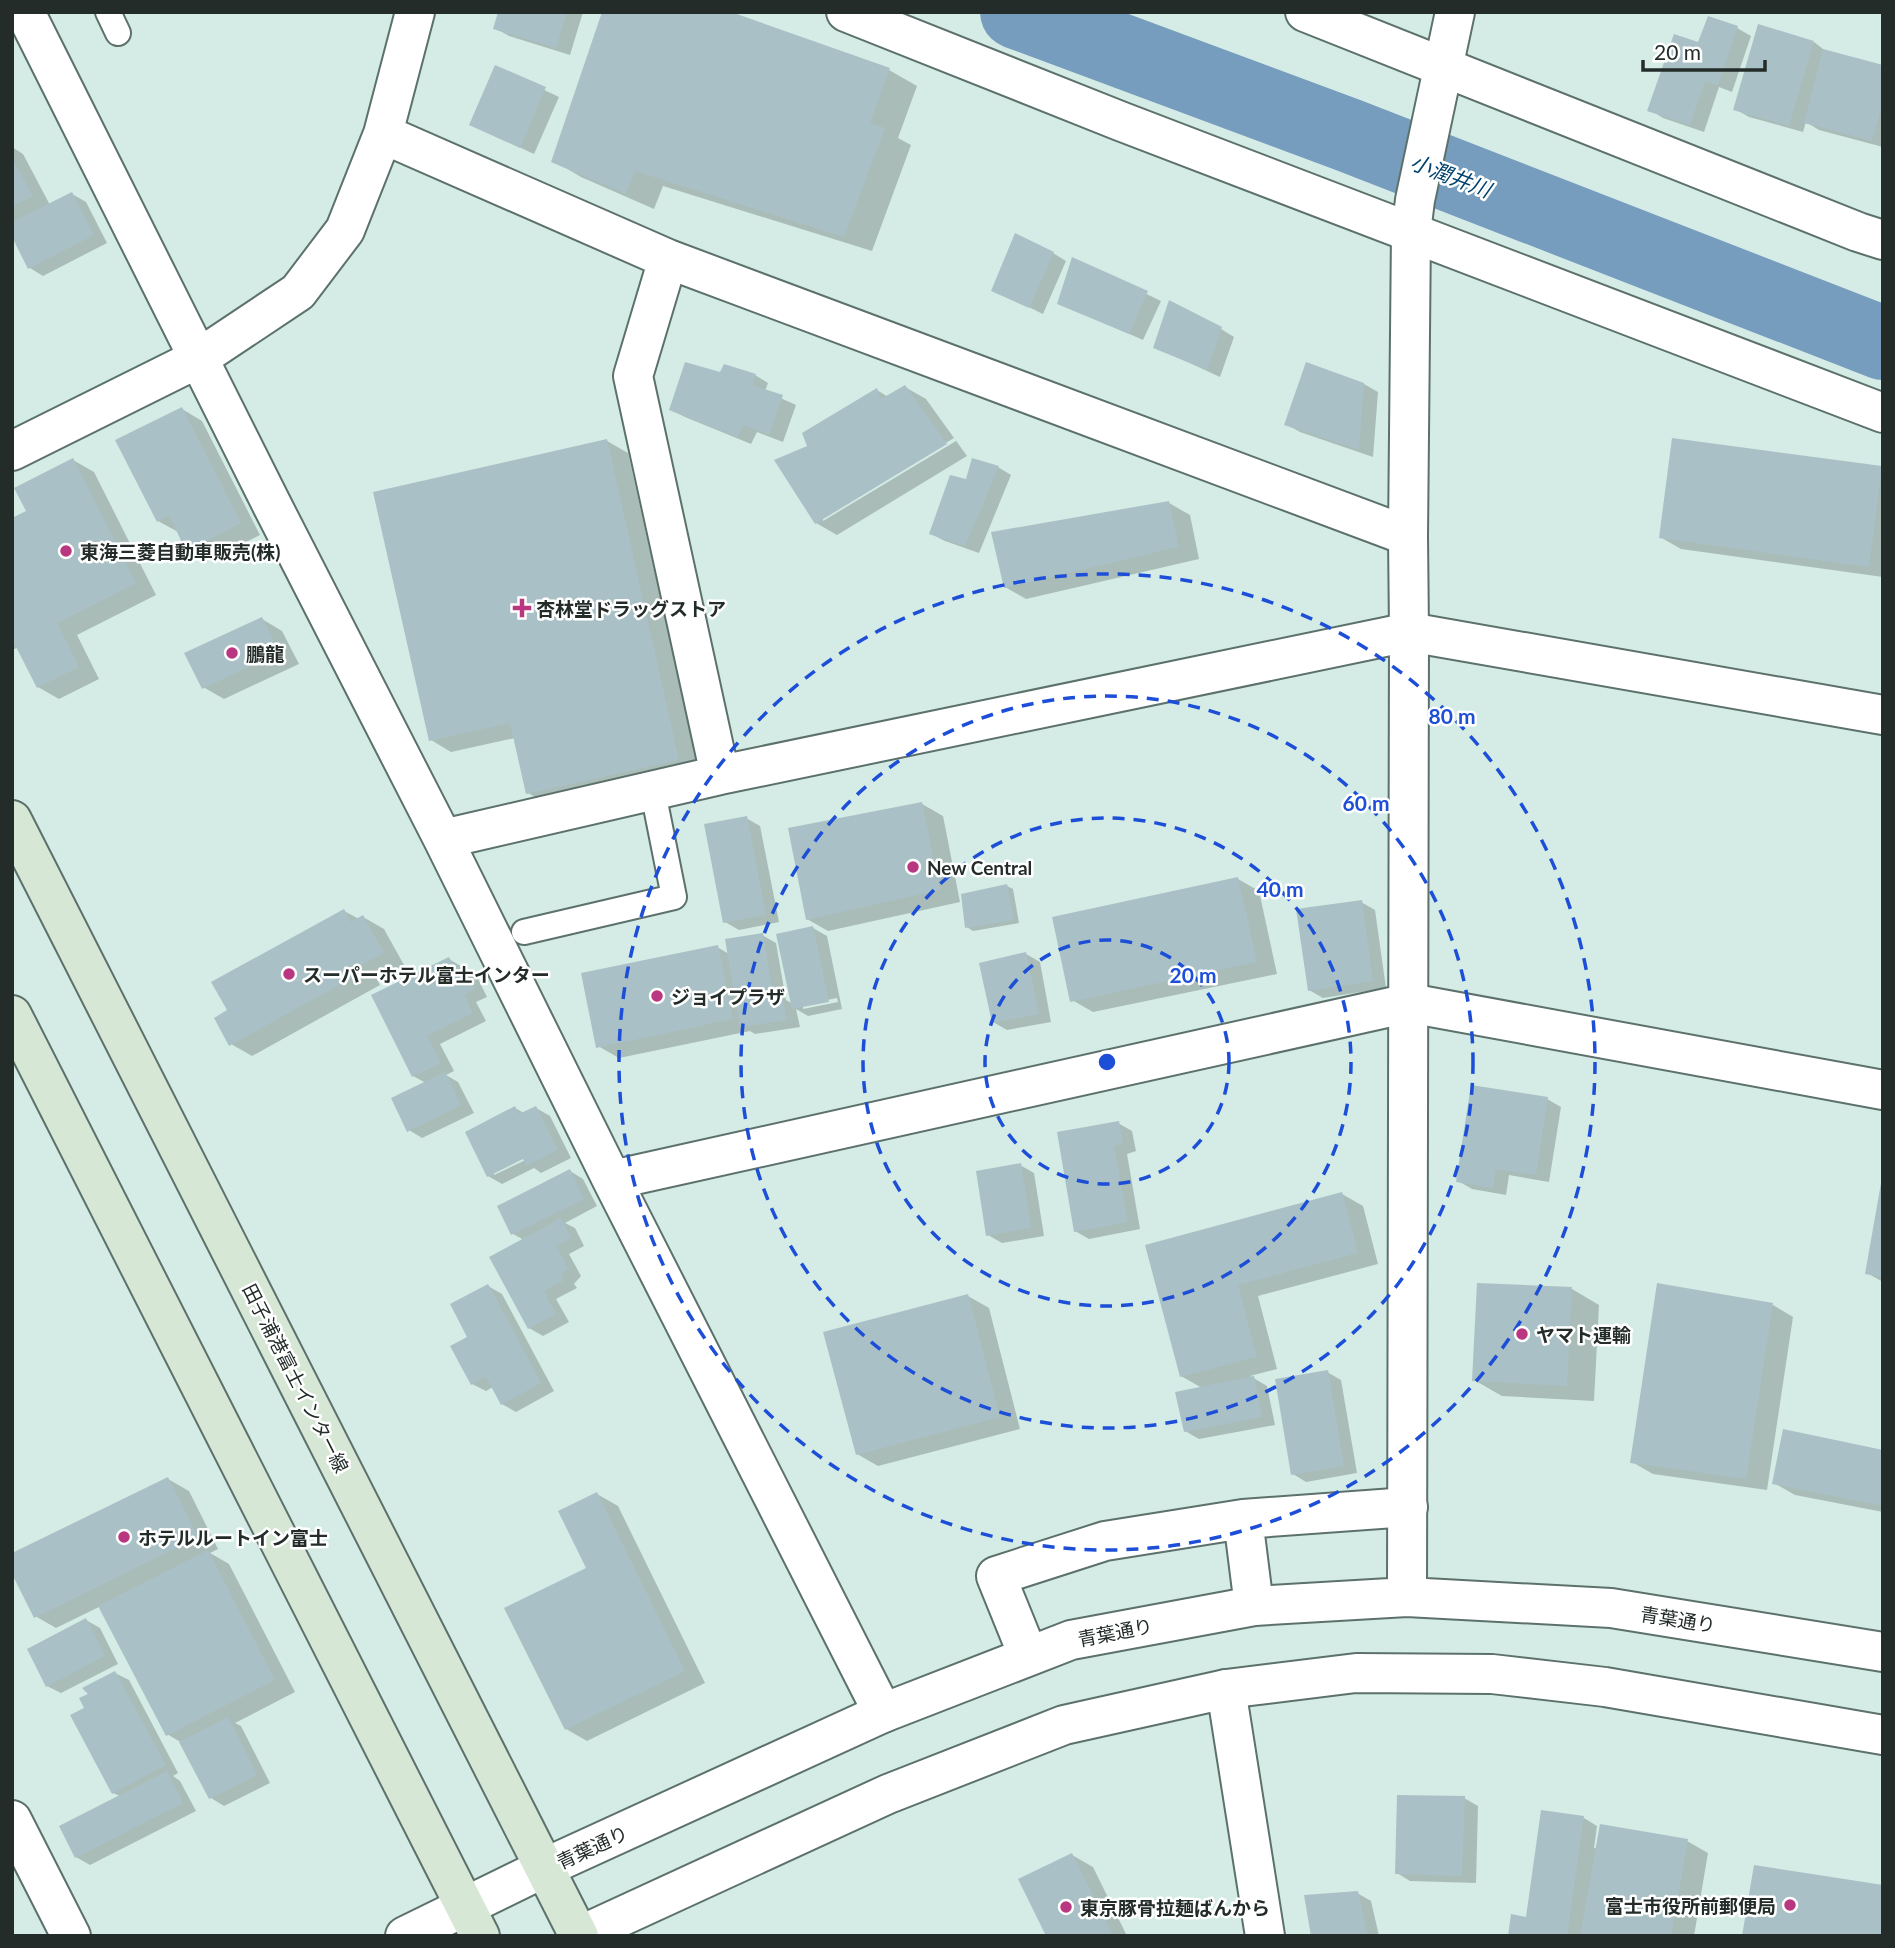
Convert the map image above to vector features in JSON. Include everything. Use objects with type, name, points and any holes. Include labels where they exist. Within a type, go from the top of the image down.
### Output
[{"type":"main road","name":"田子浦港富士インター線","points":[[12,820],[579,1936]]},
{"type":"main road","points":[[12,1015],[473,1921]]},
{"type":"street","points":[[25,12],[883,1713]]},
{"type":"street","points":[[12,451],[199,358],[298,292],[345,230],[383,134],[415,12]]},
{"type":"street","points":[[846,12],[1413,216],[1883,413]]},
{"type":"street","points":[[1305,12],[1440,84],[1883,240]]},
{"type":"street","points":[[1407,1597],[1408,536],[1413,216],[1455,12]]},
{"type":"street","points":[[383,134],[668,259],[1408,536]]},
{"type":"street","points":[[668,259],[633,376],[720,775]]},
{"type":"street","points":[[443,839],[720,775],[1409,632],[1883,715]]},
{"type":"street","points":[[612,1180],[1409,1003],[1883,1090]]},
{"type":"street","points":[[1028,1655],[996,1576],[1105,1541],[1243,1519],[1408,1507]]},
{"type":"street","points":[[1243,1519],[1254,1606]]},
{"type":"street","name":"青葉通り","points":[[405,1936],[473,1921],[544,1868],[883,1713],[1071,1640],[1254,1606],[1407,1597],[1611,1608],[1883,1652]]},
{"type":"street","points":[[579,1936],[888,1794],[1064,1725],[1226,1689],[1356,1673],[1492,1674],[1605,1688],[1883,1735]]},
{"type":"street","points":[[1226,1689],[1265,1936]]},
{"type":"street","points":[[12,1820],[71,1936]]},
{"type":"lane","points":[[524,932],[674,897],[653,792]]},
{"type":"building","points":[[498,12],[567,12],[556,48],[493,29]]},
{"type":"building","points":[[602,12],[731,12],[890,68],[870,123],[885,128],[844,237],[635,171],[626,194],[551,162]]},
{"type":"building","points":[[1708,16],[1738,26],[1718,85],[1705,81],[1690,125],[1647,111],[1674,34],[1698,42]]},
{"type":"building","points":[[1758,24],[1814,41],[1789,126],[1733,110]]},
{"type":"building","points":[[1823,49],[1883,65],[1883,101],[1872,141],[1804,123]]},
{"type":"building","points":[[495,65],[546,87],[520,148],[469,125]]},
{"type":"building","points":[[12,158],[33,196],[12,207]]},
{"type":"building","points":[[72,192],[94,235],[28,269],[12,237],[12,222]]},
{"type":"building","points":[[1015,233],[1054,252],[1029,308],[991,291]]},
{"type":"building","points":[[1072,257],[1148,291],[1129,334],[1057,304]]},
{"type":"building","points":[[1169,300],[1222,327],[1207,370],[1153,348]]},
{"type":"building","points":[[685,362],[720,372],[724,364],[756,374],[752,385],[783,395],[769,435],[743,425],[737,437],[669,410]]},
{"type":"building","points":[[1306,362],[1364,383],[1359,450],[1284,425]]},
{"type":"building","points":[[905,385],[947,444],[815,524],[774,460],[807,446],[802,433],[877,388],[881,399]]},
{"type":"building","points":[[182,407],[241,523],[186,551],[169,515],[157,522],[115,440]]},
{"type":"building","points":[[1672,438],[1882,466],[1869,567],[1659,538]]},
{"type":"building","name":"杏林堂ドラッグストア","points":[[607,439],[679,760],[526,794],[510,723],[429,741],[373,492]]},
{"type":"building","name":"東海三菱自動車販売(株)","points":[[73,458],[136,583],[57,623],[79,667],[37,688],[12,639],[12,518],[26,511],[14,488]]},
{"type":"building","points":[[972,458],[999,466],[965,546],[929,534],[950,475],[966,479]]},
{"type":"building","points":[[1169,501],[1179,547],[1004,588],[991,532]]},
{"type":"building","name":"鵬龍","points":[[262,617],[279,652],[202,689],[184,653]]},
{"type":"building","points":[[922,802],[940,890],[806,920],[788,828]]},
{"type":"building","points":[[747,816],[766,915],[723,923],[704,824]]},
{"type":"building","points":[[1238,877],[1257,962],[1070,1002],[1052,917]]},
{"type":"building","points":[[1007,884],[1014,920],[965,928],[961,894]]},
{"type":"building","points":[[1362,900],[1373,981],[1308,991],[1296,909]]},
{"type":"building","points":[[344,909],[351,922],[363,915],[384,953],[357,967],[361,973],[229,1046],[214,1018],[227,1010],[211,982]]},
{"type":"building","points":[[813,926],[829,1002],[792,1009],[776,934]]},
{"type":"building","points":[[763,933],[773,995],[782,995],[787,1020],[740,1027],[725,939]]},
{"type":"building","name":"ジョイプラザ","points":[[718,945],[733,1019],[596,1048],[581,973]]},
{"type":"building","points":[[1026,952],[1039,1014],[992,1023],[979,963]]},
{"type":"building","points":[[449,957],[455,968],[462,965],[475,989],[464,994],[473,1013],[427,1036],[441,1063],[412,1077],[371,995]]},
{"type":"building","points":[[445,1072],[461,1105],[407,1132],[391,1098]]},
{"type":"building","points":[[1471,1085],[1548,1097],[1536,1175],[1496,1169],[1493,1188],[1456,1182]]},
{"type":"building","points":[[515,1106],[519,1114],[536,1106],[558,1150],[526,1166],[523,1159],[487,1177],[465,1132]]},
{"type":"building","points":[[1119,1121],[1123,1143],[1114,1146],[1128,1222],[1074,1232],[1057,1132]]},
{"type":"building","points":[[1021,1163],[1031,1228],[986,1236],[976,1171]]},
{"type":"building","points":[[570,1169],[584,1199],[511,1235],[497,1206]]},
{"type":"building","points":[[1883,1183],[1883,1277],[1865,1274]]},
{"type":"building","points":[[1342,1192],[1358,1253],[1238,1285],[1257,1357],[1180,1377],[1145,1245]]},
{"type":"building","points":[[561,1218],[571,1238],[556,1246],[568,1268],[561,1275],[564,1280],[544,1291],[556,1314],[528,1329],[489,1257]]},
{"type":"building","name":"ヤマト運輸","points":[[1477,1283],[1572,1287],[1567,1386],[1472,1381]]},
{"type":"building","points":[[1657,1283],[1773,1303],[1746,1479],[1630,1463]]},
{"type":"building","points":[[488,1284],[541,1383],[501,1405],[486,1377],[471,1385],[450,1346],[467,1337],[450,1304]]},
{"type":"building","points":[[968,1294],[1000,1417],[856,1455],[823,1332]]},
{"type":"building","points":[[1328,1370],[1344,1466],[1291,1475],[1275,1379]]},
{"type":"building","points":[[1254,1376],[1262,1417],[1184,1432],[1175,1392]]},
{"type":"building","points":[[1783,1429],[1883,1450],[1883,1506],[1772,1484]]},
{"type":"building","points":[[168,1477],[198,1537],[34,1618],[12,1574],[12,1553]]},
{"type":"building","points":[[597,1492],[685,1671],[565,1730],[504,1608],[586,1568],[558,1511]]},
{"type":"building","points":[[208,1550],[275,1680],[166,1736],[98,1606]]},
{"type":"building","points":[[86,1618],[105,1656],[46,1687],[27,1649]]},
{"type":"building","points":[[115,1671],[166,1765],[112,1794],[70,1715],[84,1708],[79,1698],[88,1694],[82,1688]]},
{"type":"building","points":[[228,1717],[257,1775],[209,1799],[179,1742]]},
{"type":"building","points":[[167,1771],[183,1803],[75,1858],[59,1826]]},
{"type":"building","points":[[1397,1795],[1465,1796],[1462,1876],[1395,1874]]},
{"type":"building","points":[[1541,1810],[1584,1816],[1567,1936],[1508,1936],[1511,1914],[1526,1917]]},
{"type":"building","points":[[1600,1824],[1688,1839],[1671,1936],[1580,1936]]},
{"type":"building","name":"東京豚骨拉麺ばんから","points":[[1072,1853],[1113,1936],[1046,1936],[1018,1879]]},
{"type":"building","points":[[1754,1865],[1883,1885],[1883,1936],[1742,1936]]},
{"type":"building","points":[[1358,1891],[1368,1936],[1311,1936],[1304,1895]]},
{"type":"waterway","name":"小潤井川","points":[[1017,12],[1348,135],[1883,343]]},
{"type":"place","name":"東海三菱自動車販売(株)","points":[[66,551]]},
{"type":"place","name":"杏林堂ドラッグストア","points":[[522,608]]},
{"type":"place","name":"鵬龍","points":[[232,653]]},
{"type":"place","name":"New Central","points":[[913,867]]},
{"type":"place","name":"スーパーホテル富士インター","points":[[289,974]]},
{"type":"place","name":"ジョイプラザ","points":[[657,996]]},
{"type":"place","name":"ヤマト運輸","points":[[1522,1334]]},
{"type":"place","name":"ホテルルートイン富士","points":[[124,1537]]},
{"type":"place","name":"富士市役所前郵便局","points":[[1790,1905]]},
{"type":"place","name":"東京豚骨拉麺ばんから","points":[[1066,1907]]}]
